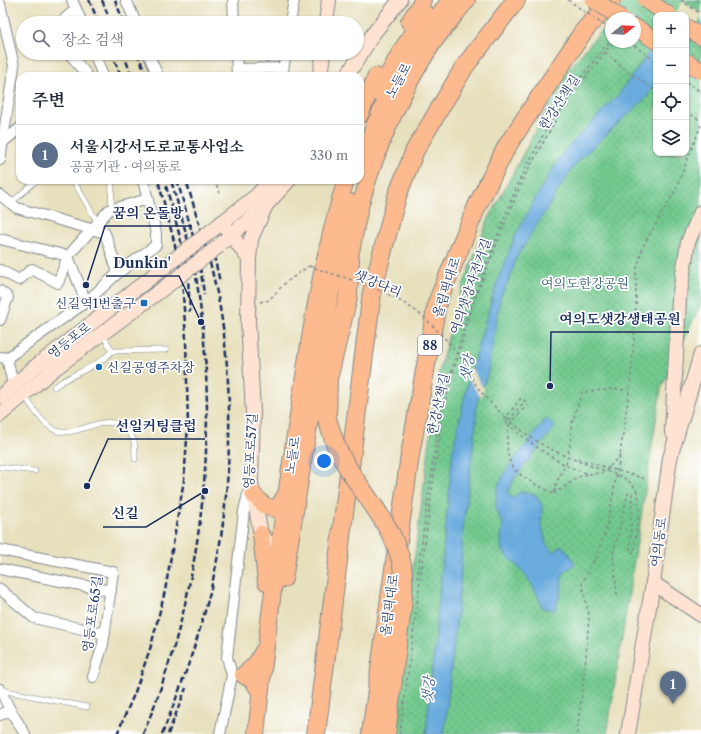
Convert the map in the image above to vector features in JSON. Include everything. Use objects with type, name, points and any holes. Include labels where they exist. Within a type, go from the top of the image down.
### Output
[{"type":"highway","points":[[316,734],[372,292],[397,196],[415,150],[464,66],[516,0]]},
{"type":"highway","name":"올림픽대로","points":[[370,734],[410,455],[437,304],[477,206],[507,146],[583,32],[611,0]]},
{"type":"highway","points":[[350,260],[348,297],[328,379],[327,418],[333,440],[342,459],[392,538],[402,571],[404,586],[386,734]]},
{"type":"main road","points":[[327,16],[329,0]]},
{"type":"main road","points":[[364,49],[373,34],[400,0]]},
{"type":"main road","points":[[364,105],[375,78],[423,0]]},
{"type":"main road","name":"노들로","points":[[364,127],[384,80],[410,37],[436,0]]},
{"type":"main road","name":"노들로","points":[[364,152],[366,144],[394,85],[432,23],[450,0]]},
{"type":"main road","points":[[324,337],[350,260],[361,204],[376,156],[391,120],[407,87],[434,43],[467,0]]},
{"type":"main road","points":[[594,0],[612,12]]},
{"type":"main road","points":[[646,0],[664,12]]},
{"type":"main road","points":[[689,29],[701,37]]},
{"type":"main road","points":[[641,31],[653,39]]},
{"type":"main road","points":[[321,72],[322,60]]},
{"type":"main road","points":[[349,72],[357,60]]},
{"type":"main road","points":[[689,63],[701,71]]},
{"type":"main road","name":"영등포로","points":[[0,415],[36,366],[256,196],[267,184]]},
{"type":"main road","points":[[230,235],[266,205],[285,184]]},
{"type":"main road","points":[[303,383],[314,282],[336,184]]},
{"type":"main road","name":"노들로","points":[[256,734],[276,557],[303,383],[327,249],[345,184]]},
{"type":"main road","name":"노들로","points":[[267,734],[285,570],[338,257],[355,184]]},
{"type":"main road","name":"영등포로57길","points":[[252,488],[253,413],[248,320],[248,259],[251,239],[266,205]]},
{"type":"main road","points":[[670,458],[679,299],[688,242],[701,212]]},
{"type":"main road","points":[[219,225],[230,235],[248,259]]},
{"type":"main road","name":"영등포로","points":[[0,397],[18,390],[102,334],[219,246],[230,235]]},
{"type":"main road","name":"여의동로","points":[[628,734],[670,458],[701,354]]},
{"type":"main road","points":[[252,488],[264,506],[274,509],[279,505],[286,494]]},
{"type":"main road","points":[[252,488],[261,534],[269,620]]},
{"type":"main road","points":[[261,534],[285,570]]},
{"type":"main road","points":[[652,583],[701,615]]},
{"type":"main road","points":[[238,675],[254,665],[265,648]]},
{"type":"main road","points":[[238,675],[253,681],[260,692]]},
{"type":"street","points":[[126,0],[133,16]]},
{"type":"street","points":[[233,0],[234,16]]},
{"type":"street","points":[[291,16],[294,0]]},
{"type":"street","points":[[0,4],[14,66],[0,160]]},
{"type":"street","points":[[65,16],[74,4]]},
{"type":"street","points":[[74,4],[79,16]]},
{"type":"street","points":[[74,60],[83,72]]},
{"type":"street","points":[[97,60],[101,72]]},
{"type":"street","points":[[151,60],[156,72]]},
{"type":"street","points":[[236,60],[237,72],[283,72],[285,60]]},
{"type":"street","points":[[3,142],[16,131]]},
{"type":"street","points":[[18,390],[3,358],[86,302],[118,273],[156,245],[156,233],[144,184]]},
{"type":"street","points":[[0,195],[17,208],[95,226],[105,233],[118,273]]},
{"type":"street","points":[[0,271],[18,280],[32,270],[58,283],[68,256],[111,210],[148,199]]},
{"type":"street","points":[[0,238],[68,256]]},
{"type":"street","points":[[68,256],[86,302]]},
{"type":"street","points":[[0,290],[8,297],[0,320]]},
{"type":"street","name":"영등포로57길","points":[[238,675],[227,657],[244,511],[252,488]]},
{"type":"street","name":"영등포로65길","points":[[0,550],[113,572],[105,634],[93,677]]},
{"type":"street","points":[[0,569],[111,591]]},
{"type":"street","points":[[0,589],[34,618],[105,634]]},
{"type":"street","points":[[220,734],[238,675]]},
{"type":"street","points":[[0,689],[10,710],[25,734]]},
{"type":"street","points":[[0,715],[10,710]]},
{"type":"lane","points":[[11,203],[32,184]]},
{"type":"lane","points":[[75,184],[95,226]]},
{"type":"lane","points":[[111,210],[112,184]]},
{"type":"lane","points":[[102,334],[112,351]]},
{"type":"lane","points":[[54,387],[64,379],[105,359],[112,351],[166,350]]},
{"type":"lane","points":[[18,390],[48,427],[57,431],[68,433],[96,424],[112,423],[124,428],[134,440],[135,459]]},
{"type":"lane","points":[[0,467],[36,471]]},
{"type":"lane","points":[[0,689],[87,707]]},
{"type":"path","points":[[568,0],[605,26]]},
{"type":"path","points":[[681,0],[701,14]]},
{"type":"path","name":"여의샛강자전거길","points":[[397,734],[439,416],[469,309],[518,183],[558,107],[605,47]]},
{"type":"path","name":"한강산책길","points":[[400,734],[442,413],[472,306],[522,181],[564,105],[608,48]]},
{"type":"path","points":[[638,48],[653,59]]},
{"type":"path","points":[[604,52],[629,73],[653,89]]},
{"type":"path","points":[[689,84],[701,92]]},
{"type":"path","points":[[689,113],[701,120]]},
{"type":"path","points":[[577,734],[586,658],[589,616],[582,583],[597,555],[607,526],[620,455],[629,390],[636,316],[636,272],[643,246],[675,191],[701,125]]},
{"type":"path","points":[[216,184],[220,193]]},
{"type":"path","name":"샛강다리","points":[[254,303],[269,300],[285,283],[309,266],[391,295],[418,312],[442,335],[463,361],[475,383],[491,404],[530,437],[555,451],[619,474],[633,484],[640,498],[634,553],[630,552],[632,492],[628,493],[613,554],[617,595]]},
{"type":"path","points":[[554,494],[557,481],[566,464],[571,426],[582,392],[615,389],[629,390]]},
{"type":"path","points":[[554,494],[520,474],[509,461],[506,445],[509,425],[528,404],[521,398],[504,420],[509,425],[533,444],[566,464],[590,474]]},
{"type":"path","points":[[509,420],[525,402]]},
{"type":"path","points":[[554,494],[578,477],[605,472],[620,455]]},
{"type":"path","points":[[574,458],[646,479]]},
{"type":"green space","name":"여의도한강공원","points":[[626,0],[701,0],[701,303],[661,389],[607,734],[391,734],[439,371],[460,294],[487,222],[567,71],[605,26],[605,48],[641,48],[641,12],[617,12]]},
{"type":"water","points":[[653,47],[653,86],[647,97],[583,156],[569,173],[516,258],[511,275],[500,298],[488,372],[476,405],[476,422],[463,528],[460,585],[444,734],[426,734],[453,450],[468,381],[497,282],[516,234],[540,190],[565,150],[618,95]]},
{"type":"water","points":[[546,418],[555,427],[515,477],[507,493],[513,498],[520,492],[536,495],[542,506],[541,522],[546,545],[555,552],[561,545],[575,564],[564,572],[562,577],[561,592],[555,610],[542,608],[536,591],[522,570],[502,552],[501,538],[503,524],[496,508],[497,490],[505,472]]},
{"type":"pier","points":[[683,1],[701,13],[701,18],[689,34],[689,12],[676,12]]},
{"type":"pier","points":[[470,367],[484,389],[481,398],[467,377]]},
{"type":"railway","points":[[89,0],[96,16]]},
{"type":"railway","points":[[102,0],[108,16]]},
{"type":"railway","points":[[115,0],[121,16]]},
{"type":"railway","points":[[114,60],[119,72]]},
{"type":"railway","points":[[126,60],[130,72]]},
{"type":"railway","points":[[140,60],[145,72]]},
{"type":"railway","points":[[117,734],[135,692],[151,646],[165,591],[184,480],[188,426],[186,339],[182,279],[159,184]]},
{"type":"railway","points":[[143,734],[164,680],[180,624],[193,567],[201,509],[206,451],[207,393],[203,334],[196,277],[188,240],[172,184]]},
{"type":"railway","points":[[178,184],[197,251],[204,295]]},
{"type":"railway","points":[[162,734],[187,668],[208,600],[221,535],[228,468],[229,401],[224,335],[218,296],[187,184]]},
{"type":"railway","points":[[166,186],[180,237],[188,278],[190,312]]},
{"type":"railway","points":[[212,247],[220,282]]},
{"type":"railway","points":[[168,734],[186,688]]},
{"type":"place","name":"꿈의 온돌방","points":[[86,285]]},
{"type":"place","name":"신길역1번출구","points":[[144,303]]},
{"type":"place","name":"Dunkin'","points":[[201,322]]},
{"type":"place","name":"신길공영주차장","points":[[99,367]]},
{"type":"place","name":"여의도샛강생태공원","points":[[550,386]]},
{"type":"place","name":"선일커팅클럽","points":[[87,486]]},
{"type":"place","name":"신길","points":[[205,491]]},
{"type":"place","name":"서울시강서도로교통사업소","points":[[673,704]]},
{"type":"water label","name":"샛강","points":[[467,368]]},
{"type":"water label","name":"샛강","points":[[428,690]]}]
